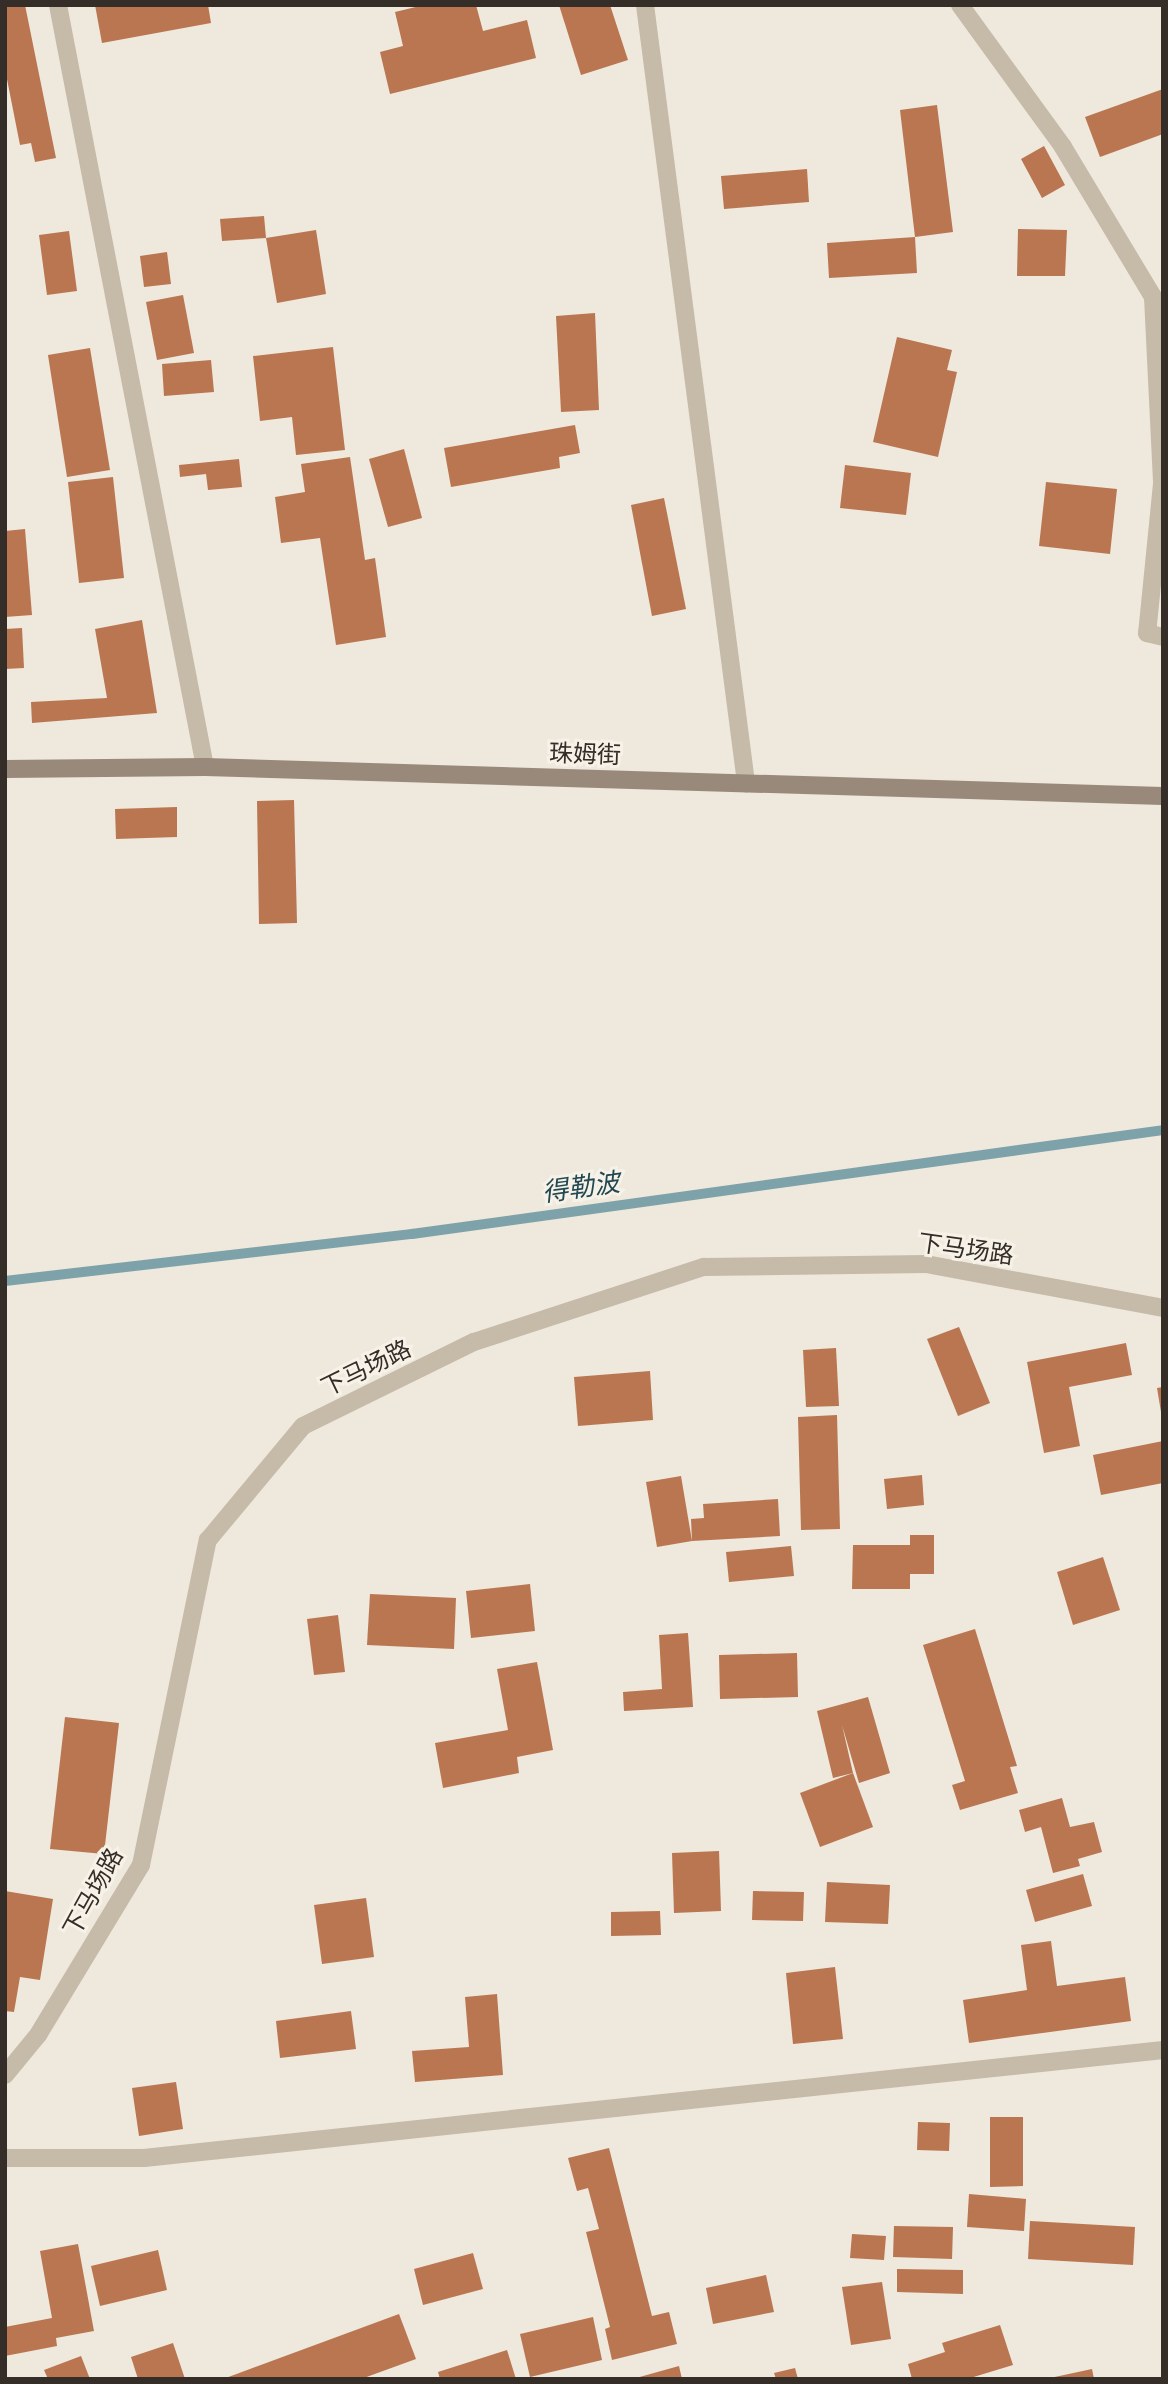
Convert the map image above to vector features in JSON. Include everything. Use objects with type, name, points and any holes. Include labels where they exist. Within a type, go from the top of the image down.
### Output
[{"type":"main road","name":"珠姆街","points":[[5,769],[205,767],[1163,796]]},
{"type":"street","points":[[58,5],[205,767]]},
{"type":"street","points":[[645,5],[746,783]]},
{"type":"street","points":[[960,5],[1063,147],[1153,297],[1163,485],[1147,633],[1163,638]]},
{"type":"street","name":"下马场路","points":[[5,2075],[38,2035],[141,1865],[208,1540],[303,1426],[474,1342],[704,1267],[926,1264],[1163,1308]]},
{"type":"street","points":[[5,2158],[144,2158],[1163,2050]]},
{"type":"building","points":[[25,5],[56,158],[35,162],[31,143],[20,145],[5,69],[5,7]]},
{"type":"building","points":[[95,5],[208,5],[211,23],[102,43]]},
{"type":"building","points":[[424,5],[476,5],[483,31],[527,20],[536,58],[390,94],[380,52],[403,46],[395,12]]},
{"type":"building","points":[[559,5],[610,5],[628,60],[581,75]]},
{"type":"building","points":[[1163,89],[1163,134],[1100,157],[1085,117]]},
{"type":"building","points":[[937,105],[953,232],[915,237],[900,110]]},
{"type":"building","points":[[1044,146],[1065,185],[1042,198],[1021,159]]},
{"type":"building","points":[[807,169],[809,202],[724,209],[721,176]]},
{"type":"building","points":[[264,216],[266,238],[222,241],[220,219]]},
{"type":"building","points":[[1018,229],[1067,230],[1065,276],[1017,276]]},
{"type":"building","points":[[316,230],[326,294],[277,303],[266,238]]},
{"type":"building","points":[[69,231],[77,291],[47,295],[39,235]]},
{"type":"building","points":[[915,237],[917,273],[829,278],[827,243]]},
{"type":"building","points":[[167,252],[171,284],[144,287],[140,256]]},
{"type":"building","points":[[183,295],[194,353],[157,360],[146,302]]},
{"type":"building","points":[[595,313],[599,410],[561,412],[556,316]]},
{"type":"building","points":[[897,337],[952,350],[947,370],[957,372],[938,457],[873,442]]},
{"type":"building","points":[[333,347],[345,450],[296,455],[292,417],[260,421],[253,356]]},
{"type":"building","points":[[90,348],[110,470],[67,477],[48,355]]},
{"type":"building","points":[[211,360],[214,392],[164,396],[162,364]]},
{"type":"building","points":[[575,425],[580,453],[559,457],[560,468],[451,487],[444,448]]},
{"type":"building","points":[[404,449],[422,518],[388,527],[369,459]]},
{"type":"building","points":[[350,457],[365,560],[375,558],[386,637],[336,645],[320,538],[281,543],[275,497],[305,492],[301,464]]},
{"type":"building","points":[[239,459],[242,487],[208,490],[206,474],[180,477],[179,465]]},
{"type":"building","points":[[845,465],[911,473],[906,515],[840,508]]},
{"type":"building","points":[[113,477],[124,578],[79,583],[68,482]]},
{"type":"building","points":[[1046,482],[1117,489],[1110,554],[1039,546]]},
{"type":"building","points":[[664,498],[686,609],[652,616],[631,505]]},
{"type":"building","points":[[25,529],[32,615],[5,617],[5,531]]},
{"type":"building","points":[[142,620],[157,713],[32,723],[31,702],[107,698],[95,629]]},
{"type":"building","points":[[22,628],[24,668],[5,669],[5,629]]},
{"type":"building","points":[[294,800],[297,923],[259,924],[257,801]]},
{"type":"building","points":[[177,807],[177,837],[116,839],[115,809]]},
{"type":"building","points":[[959,1327],[990,1403],[958,1416],[927,1339]]},
{"type":"building","points":[[1126,1343],[1132,1375],[1069,1387],[1080,1446],[1044,1453],[1027,1362]]},
{"type":"building","points":[[836,1348],[839,1406],[806,1407],[803,1350]]},
{"type":"building","points":[[650,1371],[653,1420],[578,1426],[574,1377]]},
{"type":"building","points":[[1163,1387],[1163,1412],[1161,1412],[1157,1388]]},
{"type":"building","points":[[837,1415],[840,1529],[801,1530],[798,1417]]},
{"type":"building","points":[[1163,1441],[1163,1483],[1101,1495],[1093,1455]]},
{"type":"building","points":[[922,1475],[924,1505],[887,1509],[884,1479]]},
{"type":"building","points":[[681,1476],[692,1541],[657,1547],[646,1482]]},
{"type":"building","points":[[778,1499],[780,1536],[692,1541],[691,1519],[704,1518],[703,1504]]},
{"type":"building","points":[[910,1535],[934,1535],[934,1574],[910,1574],[910,1589],[852,1589],[853,1545],[910,1545]]},
{"type":"building","points":[[791,1546],[794,1576],[729,1582],[726,1552]]},
{"type":"building","points":[[1103,1557],[1120,1610],[1073,1625],[1057,1572]]},
{"type":"building","points":[[530,1584],[535,1631],[471,1638],[466,1591]]},
{"type":"building","points":[[370,1594],[456,1598],[454,1649],[367,1645]]},
{"type":"building","points":[[338,1615],[345,1672],[314,1675],[307,1619]]},
{"type":"building","points":[[975,1629],[1017,1766],[1010,1767],[1018,1793],[960,1810],[952,1785],[965,1781],[923,1645]]},
{"type":"building","points":[[688,1633],[693,1707],[624,1711],[623,1692],[662,1689],[659,1635]]},
{"type":"building","points":[[797,1653],[798,1697],[720,1699],[719,1655]]},
{"type":"building","points":[[537,1662],[553,1750],[517,1757],[519,1773],[443,1788],[435,1743],[508,1730],[497,1669]]},
{"type":"building","points":[[868,1697],[890,1773],[859,1783],[842,1725],[853,1773],[833,1778],[817,1711]]},
{"type":"building","points":[[65,1717],[119,1723],[104,1854],[50,1849]]},
{"type":"building","points":[[853,1773],[873,1827],[820,1847],[800,1793]]},
{"type":"building","points":[[1062,1798],[1070,1827],[1094,1822],[1102,1852],[1078,1859],[1080,1866],[1053,1873],[1041,1827],[1025,1832],[1019,1810]]},
{"type":"building","points":[[719,1851],[721,1911],[674,1913],[672,1853]]},
{"type":"building","points":[[1083,1874],[1092,1906],[1035,1922],[1026,1890]]},
{"type":"building","points":[[827,1882],[890,1885],[888,1924],[825,1922]]},
{"type":"building","points":[[5,1891],[53,1899],[40,1980],[20,1977],[14,2012],[5,2011]]},
{"type":"building","points":[[753,1891],[804,1892],[803,1921],[752,1920]]},
{"type":"building","points":[[366,1898],[374,1957],[322,1964],[314,1905]]},
{"type":"building","points":[[660,1911],[661,1935],[611,1936],[611,1912]]},
{"type":"building","points":[[1051,1941],[1057,1986],[1125,1977],[1131,2021],[969,2043],[963,2000],[1027,1990],[1021,1945]]},
{"type":"building","points":[[835,1967],[843,2039],[793,2044],[786,1973]]},
{"type":"building","points":[[497,1994],[503,2075],[415,2082],[412,2051],[469,2047],[465,1997]]},
{"type":"building","points":[[351,2011],[356,2049],[280,2058],[276,2021]]},
{"type":"building","points":[[176,2082],[183,2129],[139,2136],[132,2088]]},
{"type":"building","points":[[990,2117],[1023,2117],[1023,2186],[990,2187]]},
{"type":"building","points":[[918,2122],[950,2123],[949,2151],[917,2150]]},
{"type":"building","points":[[609,2148],[652,2316],[669,2312],[677,2344],[612,2360],[605,2329],[610,2327],[586,2232],[599,2229],[588,2188],[577,2191],[568,2158]]},
{"type":"building","points":[[969,2194],[1026,2199],[1024,2231],[967,2227]]},
{"type":"building","points":[[1030,2221],[1135,2227],[1133,2265],[1028,2259]]},
{"type":"building","points":[[894,2226],[953,2227],[952,2259],[893,2257]]},
{"type":"building","points":[[852,2234],[886,2236],[884,2260],[850,2258]]},
{"type":"building","points":[[78,2244],[94,2331],[56,2338],[57,2346],[5,2356],[5,2327],[52,2318],[40,2251]]},
{"type":"building","points":[[158,2250],[167,2290],[100,2306],[91,2266]]},
{"type":"building","points":[[473,2253],[483,2289],[423,2305],[414,2269]]},
{"type":"building","points":[[897,2269],[963,2270],[963,2294],[897,2292]]},
{"type":"building","points":[[766,2275],[774,2312],[713,2324],[706,2288]]},
{"type":"building","points":[[882,2282],[891,2339],[851,2345],[842,2287]]},
{"type":"building","points":[[399,2314],[416,2359],[361,2379],[223,2379]]},
{"type":"building","points":[[593,2317],[602,2360],[530,2377],[520,2334]]},
{"type":"building","points":[[1000,2325],[1013,2365],[967,2379],[912,2379],[908,2364],[945,2352],[942,2343]]},
{"type":"building","points":[[173,2343],[185,2379],[138,2379],[131,2357]]},
{"type":"building","points":[[507,2350],[516,2379],[440,2379],[438,2372]]},
{"type":"building","points":[[81,2356],[90,2379],[48,2379],[44,2370]]},
{"type":"building","points":[[679,2366],[682,2379],[636,2379],[636,2378]]},
{"type":"building","points":[[795,2368],[798,2379],[776,2379],[774,2373]]},
{"type":"building","points":[[1092,2369],[1094,2379],[1050,2379],[1050,2378]]},
{"type":"waterway","name":"得勒波","points":[[5,1281],[412,1234],[1163,1130]]}]
